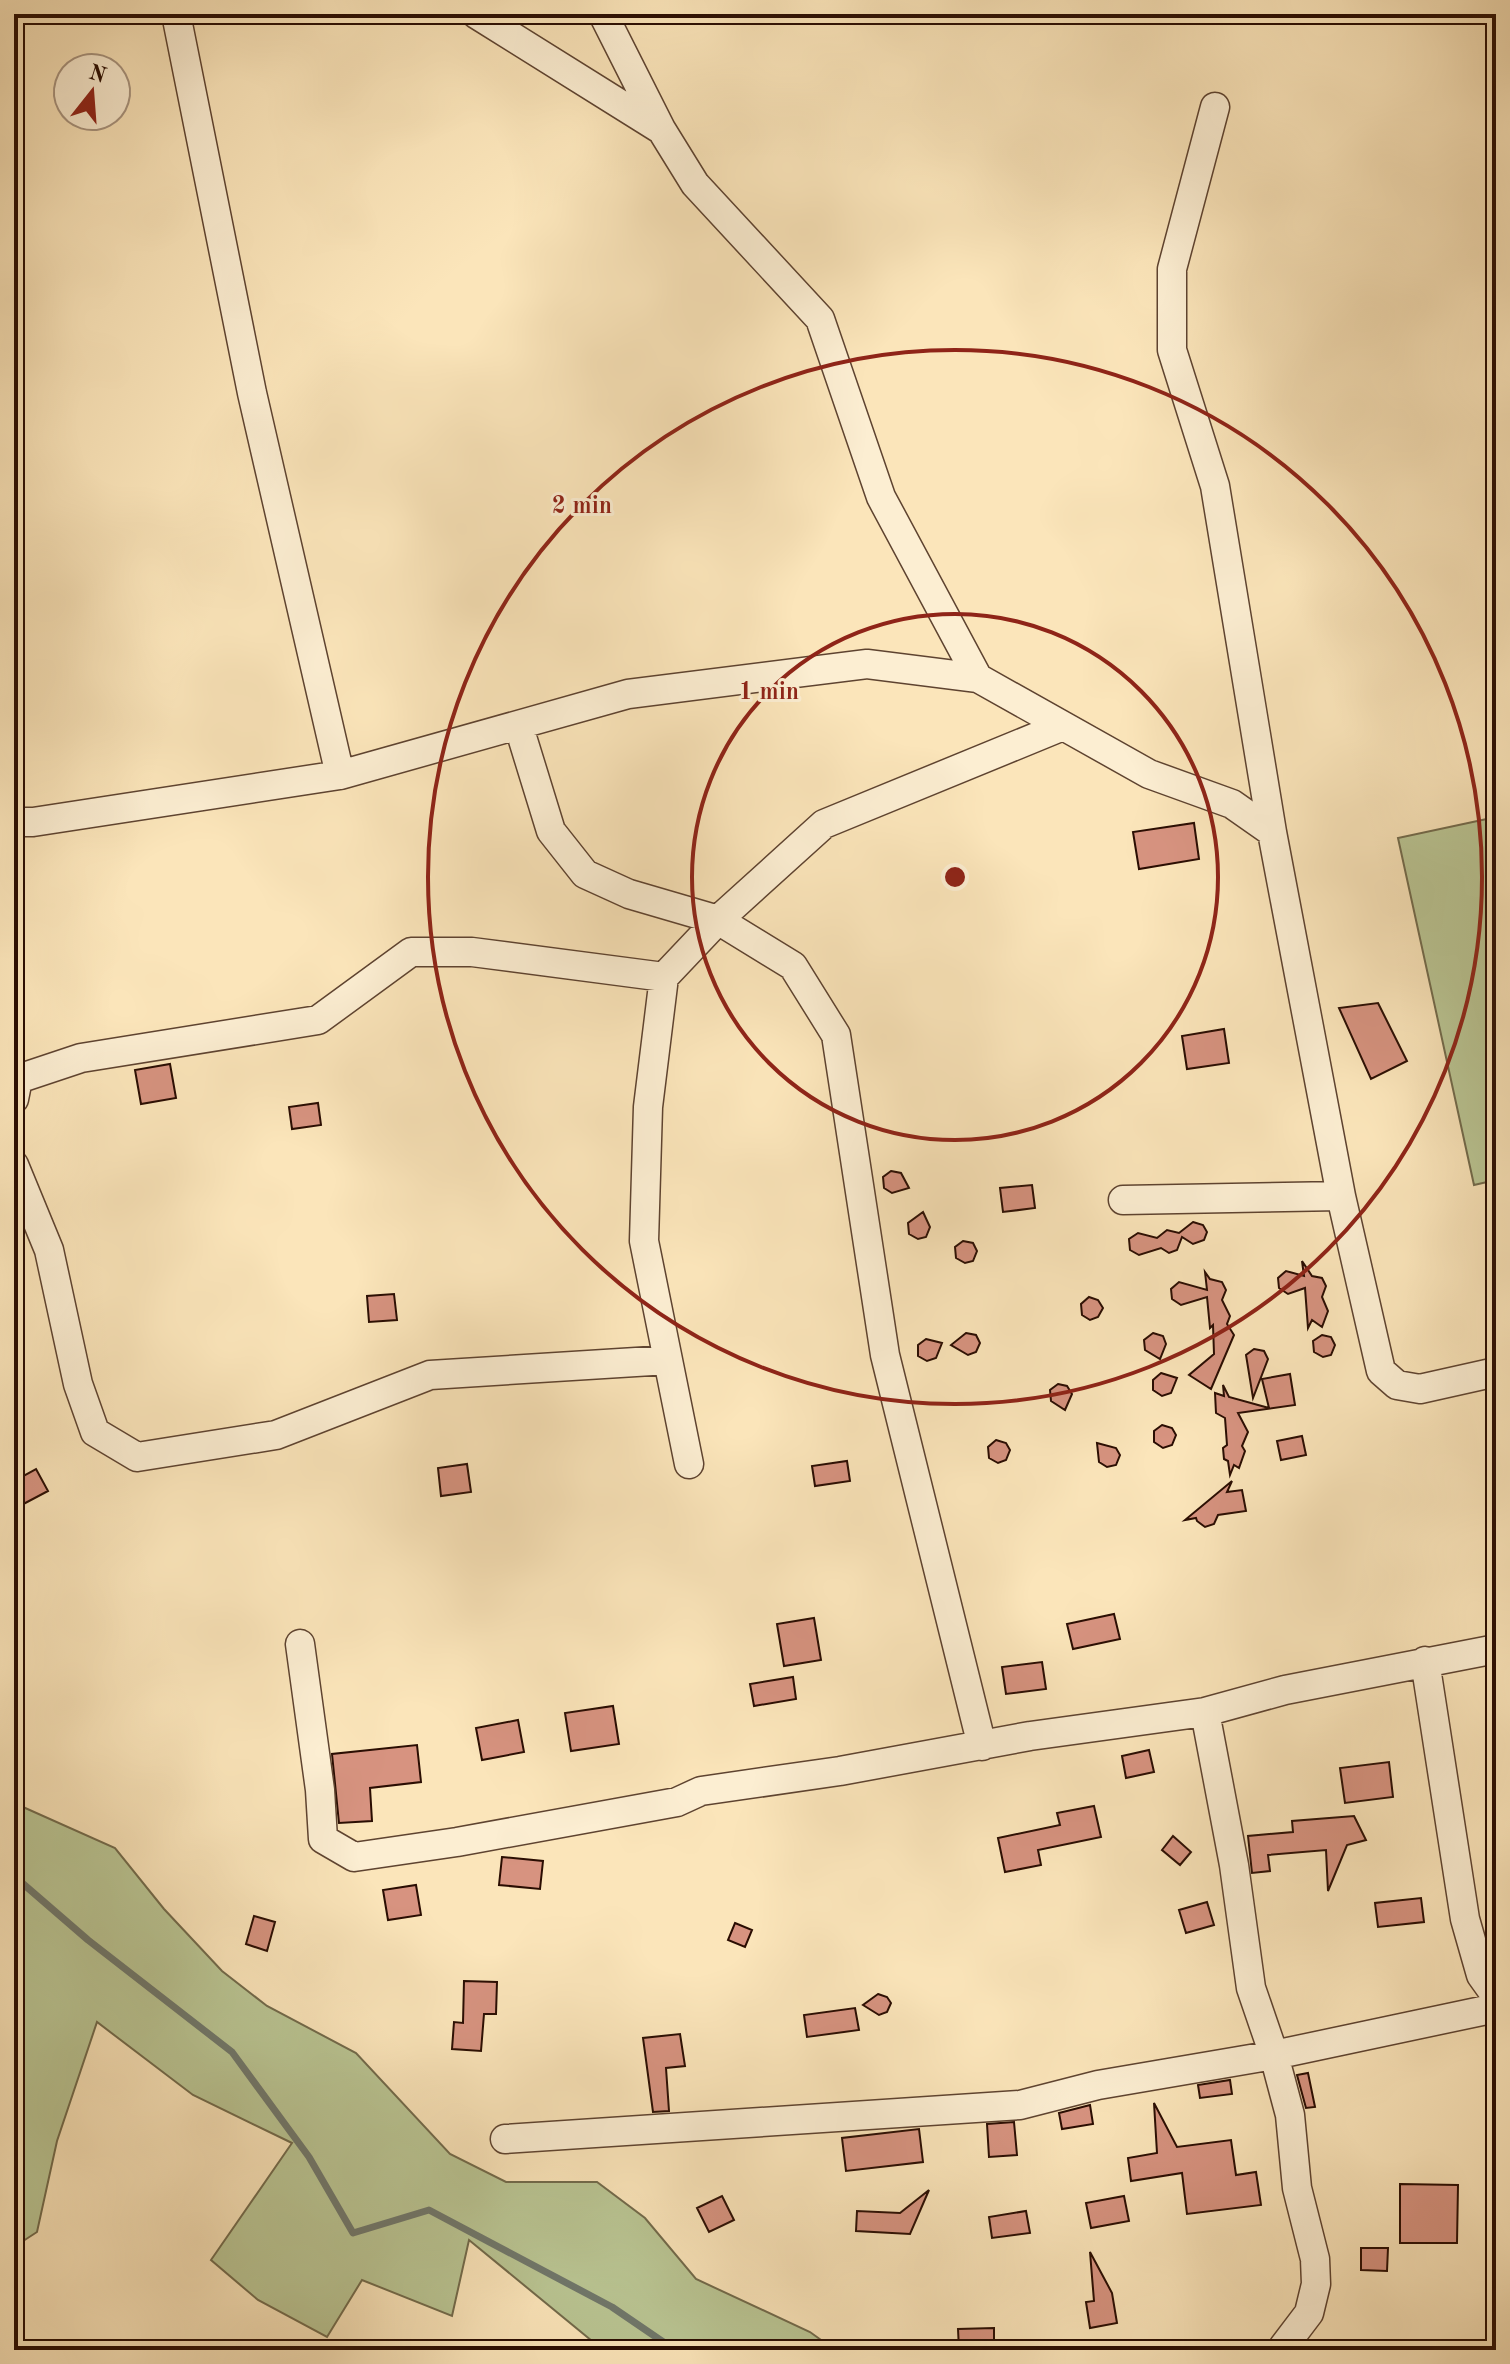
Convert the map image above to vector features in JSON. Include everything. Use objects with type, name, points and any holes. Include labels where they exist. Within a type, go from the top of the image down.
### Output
[{"type":"street","points":[[176,14],[252,393],[340,775]]},
{"type":"street","points":[[476,14],[661,129]]},
{"type":"street","points":[[603,14],[661,129],[695,184],[820,319],[881,497],[978,678]]},
{"type":"street","points":[[1215,107],[1172,269],[1172,350],[1215,486],[1272,832],[1341,1196],[1381,1371],[1397,1385],[1420,1389],[1496,1372]]},
{"type":"street","points":[[14,822],[33,822],[340,775],[628,694],[867,664],[978,678],[1149,774],[1232,804],[1272,832]]},
{"type":"street","points":[[689,1464],[644,1241],[648,1107],[664,977],[718,920],[824,824],[1063,726]]},
{"type":"street","points":[[519,727],[551,831],[585,874],[629,894],[718,920],[793,966],[836,1035],[885,1355],[982,1746]]},
{"type":"street","points":[[14,1099],[18,1079],[81,1058],[318,1020],[411,952],[472,952],[664,977]]},
{"type":"street","points":[[14,1165],[49,1250],[78,1384],[95,1432],[137,1457],[276,1435],[430,1375],[668,1360]]},
{"type":"street","points":[[1123,1200],[1341,1196]]},
{"type":"street","points":[[300,1644],[320,1790],[323,1839],[354,1857],[457,1842],[677,1802],[701,1791],[840,1771],[1030,1736],[1205,1712],[1285,1690],[1496,1649]]},
{"type":"street","points":[[1425,1661],[1465,1919],[1481,1975],[1496,1996]]},
{"type":"street","points":[[1205,1712],[1234,1865],[1251,1988],[1290,2115],[1297,2188],[1315,2259],[1316,2284],[1309,2313],[1281,2350]]},
{"type":"street","points":[[505,2139],[1020,2105],[1098,2085],[1274,2055],[1496,2008]]},
{"type":"green space","points":[[1496,817],[1496,1180],[1474,1185],[1398,838]]},
{"type":"green space","points":[[14,1803],[115,1848],[164,1909],[222,1971],[267,2006],[356,2053],[450,2154],[506,2182],[597,2182],[645,2218],[696,2279],[810,2332],[835,2350],[603,2350],[469,2240],[452,2316],[362,2280],[327,2337],[258,2300],[211,2260],[292,2143],[193,2095],[97,2022],[57,2141],[37,2232],[14,2247]]},
{"type":"building","points":[[1194,823],[1199,859],[1139,869],[1133,832]]},
{"type":"building","points":[[1378,1003],[1407,1061],[1371,1079],[1339,1008]]},
{"type":"building","points":[[1224,1029],[1229,1063],[1187,1069],[1182,1036]]},
{"type":"building","points":[[170,1064],[176,1098],[141,1104],[135,1070]]},
{"type":"building","points":[[318,1103],[321,1125],[292,1129],[289,1107]]},
{"type":"building","points":[[891,1171],[901,1173],[909,1188],[892,1193],[884,1188],[883,1177]]},
{"type":"building","points":[[1032,1185],[1035,1208],[1003,1212],[1000,1188]]},
{"type":"building","points":[[923,1212],[930,1227],[926,1237],[918,1239],[909,1234],[908,1223]]},
{"type":"building","points":[[1193,1222],[1203,1225],[1207,1232],[1204,1240],[1193,1244],[1182,1237],[1177,1250],[1169,1253],[1161,1248],[1139,1255],[1130,1250],[1129,1239],[1138,1233],[1157,1238],[1167,1230],[1179,1233]]},
{"type":"building","points":[[963,1241],[973,1243],[977,1251],[973,1261],[965,1263],[956,1258],[955,1247]]},
{"type":"building","points":[[1302,1261],[1312,1276],[1322,1278],[1326,1286],[1322,1297],[1328,1311],[1322,1327],[1312,1320],[1308,1328],[1305,1288],[1288,1294],[1279,1288],[1278,1278],[1286,1271],[1304,1276]]},
{"type":"building","points":[[1205,1272],[1210,1279],[1222,1282],[1226,1290],[1222,1300],[1230,1316],[1227,1324],[1234,1335],[1211,1389],[1189,1375],[1214,1354],[1213,1325],[1210,1328],[1207,1297],[1181,1305],[1172,1299],[1171,1289],[1179,1282],[1207,1290]]},
{"type":"building","points":[[394,1294],[397,1320],[369,1322],[367,1296]]},
{"type":"building","points":[[1089,1297],[1098,1300],[1103,1308],[1098,1317],[1090,1320],[1082,1315],[1081,1304]]},
{"type":"building","points":[[966,1333],[976,1335],[980,1343],[976,1352],[968,1355],[951,1345]]},
{"type":"building","points":[[1153,1333],[1163,1336],[1166,1344],[1160,1359],[1145,1350],[1144,1340]]},
{"type":"building","points":[[1322,1335],[1331,1337],[1335,1345],[1331,1355],[1323,1357],[1314,1352],[1313,1341]]},
{"type":"building","points":[[926,1339],[942,1343],[936,1358],[927,1361],[918,1356],[918,1345]]},
{"type":"building","points":[[1254,1349],[1264,1351],[1268,1359],[1253,1398],[1246,1355]]},
{"type":"building","points":[[1161,1373],[1177,1378],[1171,1393],[1162,1396],[1153,1390],[1153,1380]]},
{"type":"building","points":[[1290,1374],[1295,1405],[1238,1413],[1248,1432],[1242,1446],[1245,1451],[1239,1468],[1234,1465],[1230,1475],[1223,1448],[1227,1445],[1225,1418],[1216,1413],[1215,1393],[1224,1396],[1223,1385],[1229,1397],[1269,1408],[1262,1379]]},
{"type":"building","points":[[1058,1384],[1067,1386],[1072,1394],[1065,1410],[1051,1401],[1050,1390]]},
{"type":"building","points":[[1162,1425],[1172,1428],[1176,1435],[1172,1445],[1163,1448],[1154,1442],[1154,1431]]},
{"type":"building","points":[[1302,1436],[1306,1455],[1281,1460],[1277,1441]]},
{"type":"building","points":[[996,1440],[1006,1443],[1010,1450],[1006,1460],[998,1463],[989,1458],[988,1447]]},
{"type":"building","points":[[1097,1443],[1116,1448],[1120,1455],[1116,1465],[1107,1467],[1099,1462]]},
{"type":"building","points":[[847,1461],[850,1481],[815,1486],[812,1466]]},
{"type":"building","points":[[467,1464],[471,1492],[441,1496],[438,1468]]},
{"type":"building","points":[[36,1469],[48,1491],[14,1509],[14,1481]]},
{"type":"building","points":[[1232,1481],[1227,1492],[1242,1490],[1246,1511],[1218,1515],[1214,1524],[1205,1527],[1196,1518],[1185,1520]]},
{"type":"building","points":[[1114,1614],[1120,1639],[1073,1649],[1067,1624]]},
{"type":"building","points":[[814,1618],[821,1660],[784,1666],[777,1624]]},
{"type":"building","points":[[1042,1662],[1046,1689],[1006,1694],[1002,1667]]},
{"type":"building","points":[[793,1677],[796,1699],[754,1706],[750,1684]]},
{"type":"building","points":[[613,1706],[619,1744],[571,1751],[565,1713]]},
{"type":"building","points":[[518,1720],[524,1752],[482,1760],[476,1728]]},
{"type":"building","points":[[417,1745],[421,1782],[370,1788],[372,1821],[339,1823],[332,1754]]},
{"type":"building","points":[[1149,1750],[1154,1772],[1126,1778],[1122,1756]]},
{"type":"building","points":[[1389,1762],[1393,1797],[1345,1803],[1340,1768]]},
{"type":"building","points":[[1094,1806],[1101,1837],[1038,1850],[1041,1865],[1005,1872],[998,1838],[1060,1825],[1057,1813]]},
{"type":"building","points":[[1354,1816],[1366,1840],[1347,1845],[1328,1891],[1326,1850],[1268,1855],[1270,1871],[1252,1873],[1248,1836],[1293,1832],[1292,1821]]},
{"type":"building","points":[[1173,1836],[1191,1852],[1180,1865],[1162,1850]]},
{"type":"building","points":[[502,1857],[543,1861],[540,1889],[499,1885]]},
{"type":"building","points":[[416,1885],[421,1915],[388,1920],[383,1890]]},
{"type":"building","points":[[1421,1898],[1424,1922],[1378,1927],[1375,1903]]},
{"type":"building","points":[[1207,1902],[1214,1925],[1186,1933],[1179,1910]]},
{"type":"building","points":[[254,1916],[275,1922],[267,1951],[246,1944]]},
{"type":"building","points":[[735,1923],[752,1930],[745,1947],[728,1940]]},
{"type":"building","points":[[464,1981],[497,1982],[496,2014],[484,2014],[481,2051],[452,2049],[454,2022],[463,2023]]},
{"type":"building","points":[[878,1994],[887,1997],[891,2003],[887,2012],[879,2015],[863,2005]]},
{"type":"building","points":[[855,2008],[859,2030],[807,2037],[804,2015]]},
{"type":"building","points":[[680,2034],[685,2066],[666,2068],[669,2111],[653,2112],[643,2038]]},
{"type":"building","points":[[1308,2073],[1315,2107],[1306,2108],[1297,2075]]},
{"type":"building","points":[[1230,2080],[1232,2094],[1200,2098],[1198,2085]]},
{"type":"building","points":[[1154,2103],[1177,2147],[1231,2140],[1236,2175],[1256,2172],[1261,2205],[1187,2214],[1182,2173],[1131,2181],[1128,2158],[1157,2153]]},
{"type":"building","points":[[1090,2105],[1093,2124],[1062,2129],[1059,2113]]},
{"type":"building","points":[[1014,2122],[1017,2155],[989,2157],[987,2124]]},
{"type":"building","points":[[919,2129],[923,2162],[846,2171],[842,2138]]},
{"type":"building","points":[[1400,2184],[1458,2185],[1457,2243],[1400,2243]]},
{"type":"building","points":[[929,2190],[910,2234],[856,2231],[857,2211],[900,2213]]},
{"type":"building","points":[[722,2196],[734,2220],[709,2232],[697,2208]]},
{"type":"building","points":[[1124,2196],[1129,2221],[1091,2228],[1086,2203]]},
{"type":"building","points":[[1026,2211],[1030,2233],[992,2238],[989,2217]]},
{"type":"building","points":[[1361,2248],[1388,2248],[1387,2271],[1361,2270]]},
{"type":"building","points":[[1090,2252],[1112,2293],[1117,2323],[1090,2328],[1086,2302],[1094,2301]]},
{"type":"building","points":[[994,2328],[994,2350],[959,2350],[958,2329]]},
{"type":"waterway","points":[[14,1876],[88,1940],[232,2052],[309,2157],[353,2233],[429,2210],[612,2307],[675,2350]]}]
